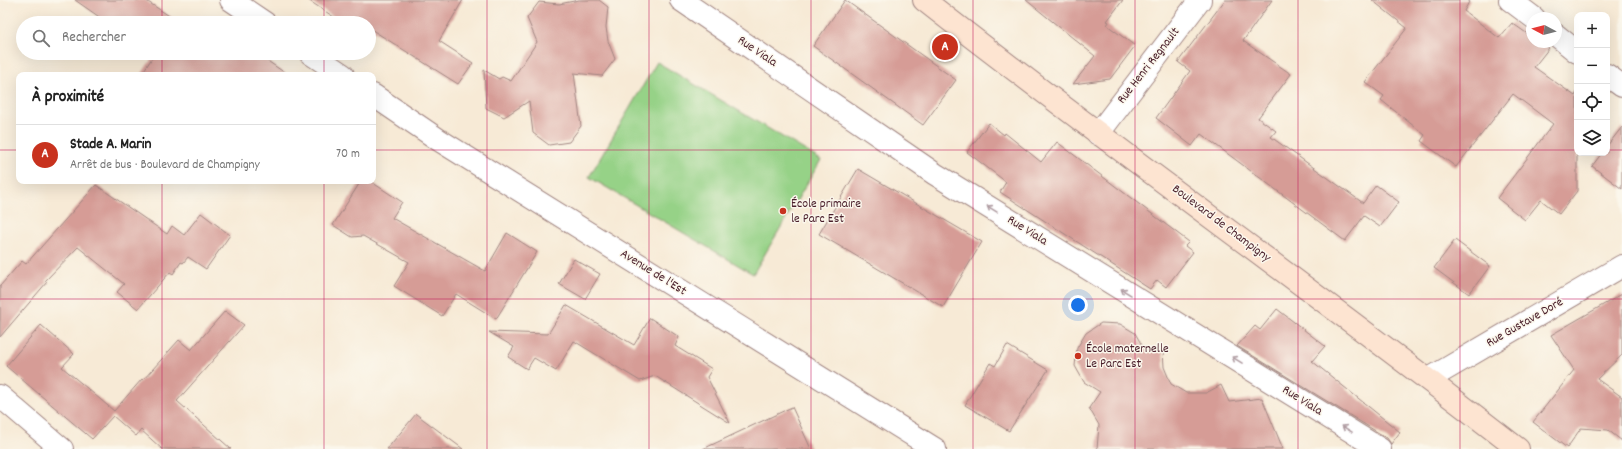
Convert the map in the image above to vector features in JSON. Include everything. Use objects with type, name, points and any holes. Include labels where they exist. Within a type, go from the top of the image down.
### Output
[{"type":"main road","name":"Boulevard de Champigny","points":[[924,0],[1098,134],[1428,379],[1518,449]]},
{"type":"street","points":[[231,0],[255,16]]},
{"type":"street","name":"Rue Viala","points":[[681,0],[935,174],[1380,449]]},
{"type":"street","name":"Rue Henri Regnault","points":[[1098,134],[1200,0]]},
{"type":"street","points":[[1510,0],[1526,12]]},
{"type":"street","points":[[1562,40],[1574,50]]},
{"type":"street","points":[[320,60],[338,72]]},
{"type":"street","points":[[1610,77],[1622,86]]},
{"type":"street","name":"Avenue de l'Est","points":[[376,97],[446,144],[924,447]]},
{"type":"street","name":"Rue Gustave Doré","points":[[1428,379],[1622,266]]},
{"type":"street","points":[[0,396],[62,449]]},
{"type":"green space","points":[[657,62],[821,160],[753,274],[589,177]]},
{"type":"building","points":[[75,0],[145,0],[169,16],[98,16]]},
{"type":"building","points":[[308,0],[463,0],[439,41],[473,63],[458,84],[376,32],[376,16],[332,16]]},
{"type":"building","points":[[579,0],[599,0],[608,7],[606,27],[608,41],[615,59],[602,76],[574,73],[581,126],[569,142],[549,145],[533,133],[529,101],[504,117],[486,108],[484,70],[499,79],[502,77],[511,81],[537,42],[527,18],[539,2],[559,4]]},
{"type":"building","points":[[845,0],[956,80],[923,125],[813,46]]},
{"type":"building","points":[[1026,0],[1123,0],[1107,21],[1109,22],[1107,25],[1135,46],[1110,79],[1073,84],[1095,56]]},
{"type":"building","points":[[1225,0],[1272,0],[1243,41],[1291,74],[1258,118],[1276,131],[1271,137],[1363,203],[1376,185],[1399,202],[1380,227],[1364,216],[1345,241],[1201,134],[1192,146],[1156,118],[1190,71],[1178,62]]},
{"type":"building","points":[[1372,0],[1470,0],[1464,11],[1499,38],[1512,23],[1526,33],[1526,48],[1549,48],[1534,67],[1574,95],[1574,156],[1577,156],[1577,191],[1559,214],[1541,200],[1525,220],[1497,198],[1553,124],[1513,94],[1456,167],[1421,141],[1425,135],[1381,100],[1384,96],[1365,82],[1407,28]]},
{"type":"building","points":[[151,60],[266,60],[284,72],[143,72]]},
{"type":"building","points":[[989,123],[1004,135],[1005,133],[1041,162],[1057,142],[1189,242],[1185,246],[1193,252],[1166,287],[1157,280],[1150,289],[1000,192],[1006,182],[967,152]]},
{"type":"building","points":[[1622,127],[1622,189],[1592,166],[1600,156],[1610,156],[1610,142]]},
{"type":"building","points":[[858,169],[982,242],[943,307],[819,234]]},
{"type":"building","points":[[359,184],[375,184],[402,202],[392,218],[485,271],[507,233],[537,252],[496,319],[456,294],[442,316],[394,286],[409,262],[363,236],[352,237],[333,225]]},
{"type":"building","points":[[96,185],[167,234],[172,226],[184,235],[201,213],[230,235],[206,269],[188,257],[183,263],[181,262],[173,274],[170,272],[138,309],[117,292],[124,284],[78,247],[45,281],[47,282],[0,337],[0,286],[22,261],[26,264]]},
{"type":"building","points":[[1455,240],[1490,266],[1469,294],[1434,268]]},
{"type":"building","points":[[574,259],[600,274],[585,299],[559,284]]},
{"type":"building","points":[[1622,294],[1622,355],[1597,379],[1622,397],[1622,441],[1608,430],[1581,428],[1567,448],[1533,422],[1574,370],[1551,335]]},
{"type":"building","points":[[566,305],[634,345],[650,318],[679,337],[675,346],[712,369],[707,377],[730,423],[655,376],[640,381],[574,341],[556,371],[534,358],[527,369],[508,357],[514,347],[489,332],[548,334]]},
{"type":"building","points":[[1277,309],[1325,346],[1312,361],[1400,432],[1391,444],[1387,438],[1237,346],[1255,326],[1260,330]]},
{"type":"building","points":[[225,311],[244,325],[177,401],[231,449],[162,449],[141,430],[136,436],[113,416],[92,439],[6,366],[41,325],[74,354],[62,367],[114,411],[179,340],[191,350]]},
{"type":"building","points":[[1101,323],[1120,324],[1135,333],[1144,349],[1163,351],[1164,367],[1171,384],[1186,393],[1206,393],[1221,385],[1229,402],[1262,398],[1283,449],[1097,449],[1099,425],[1089,408],[1100,392],[1084,382],[1075,366],[1077,348],[1086,333]]},
{"type":"building","points":[[1007,345],[1048,370],[1009,431],[965,405],[990,363],[995,366]]},
{"type":"building","points":[[792,407],[811,449],[703,449]]},
{"type":"building","points":[[416,414],[463,449],[387,449]]},
{"type":"place","name":"Stade A. Marin","points":[[945,47]]},
{"type":"place","name":"École primaire le Parc Est","points":[[783,211]]},
{"type":"place","name":"École maternelle Le Parc Est","points":[[1078,356]]}]
